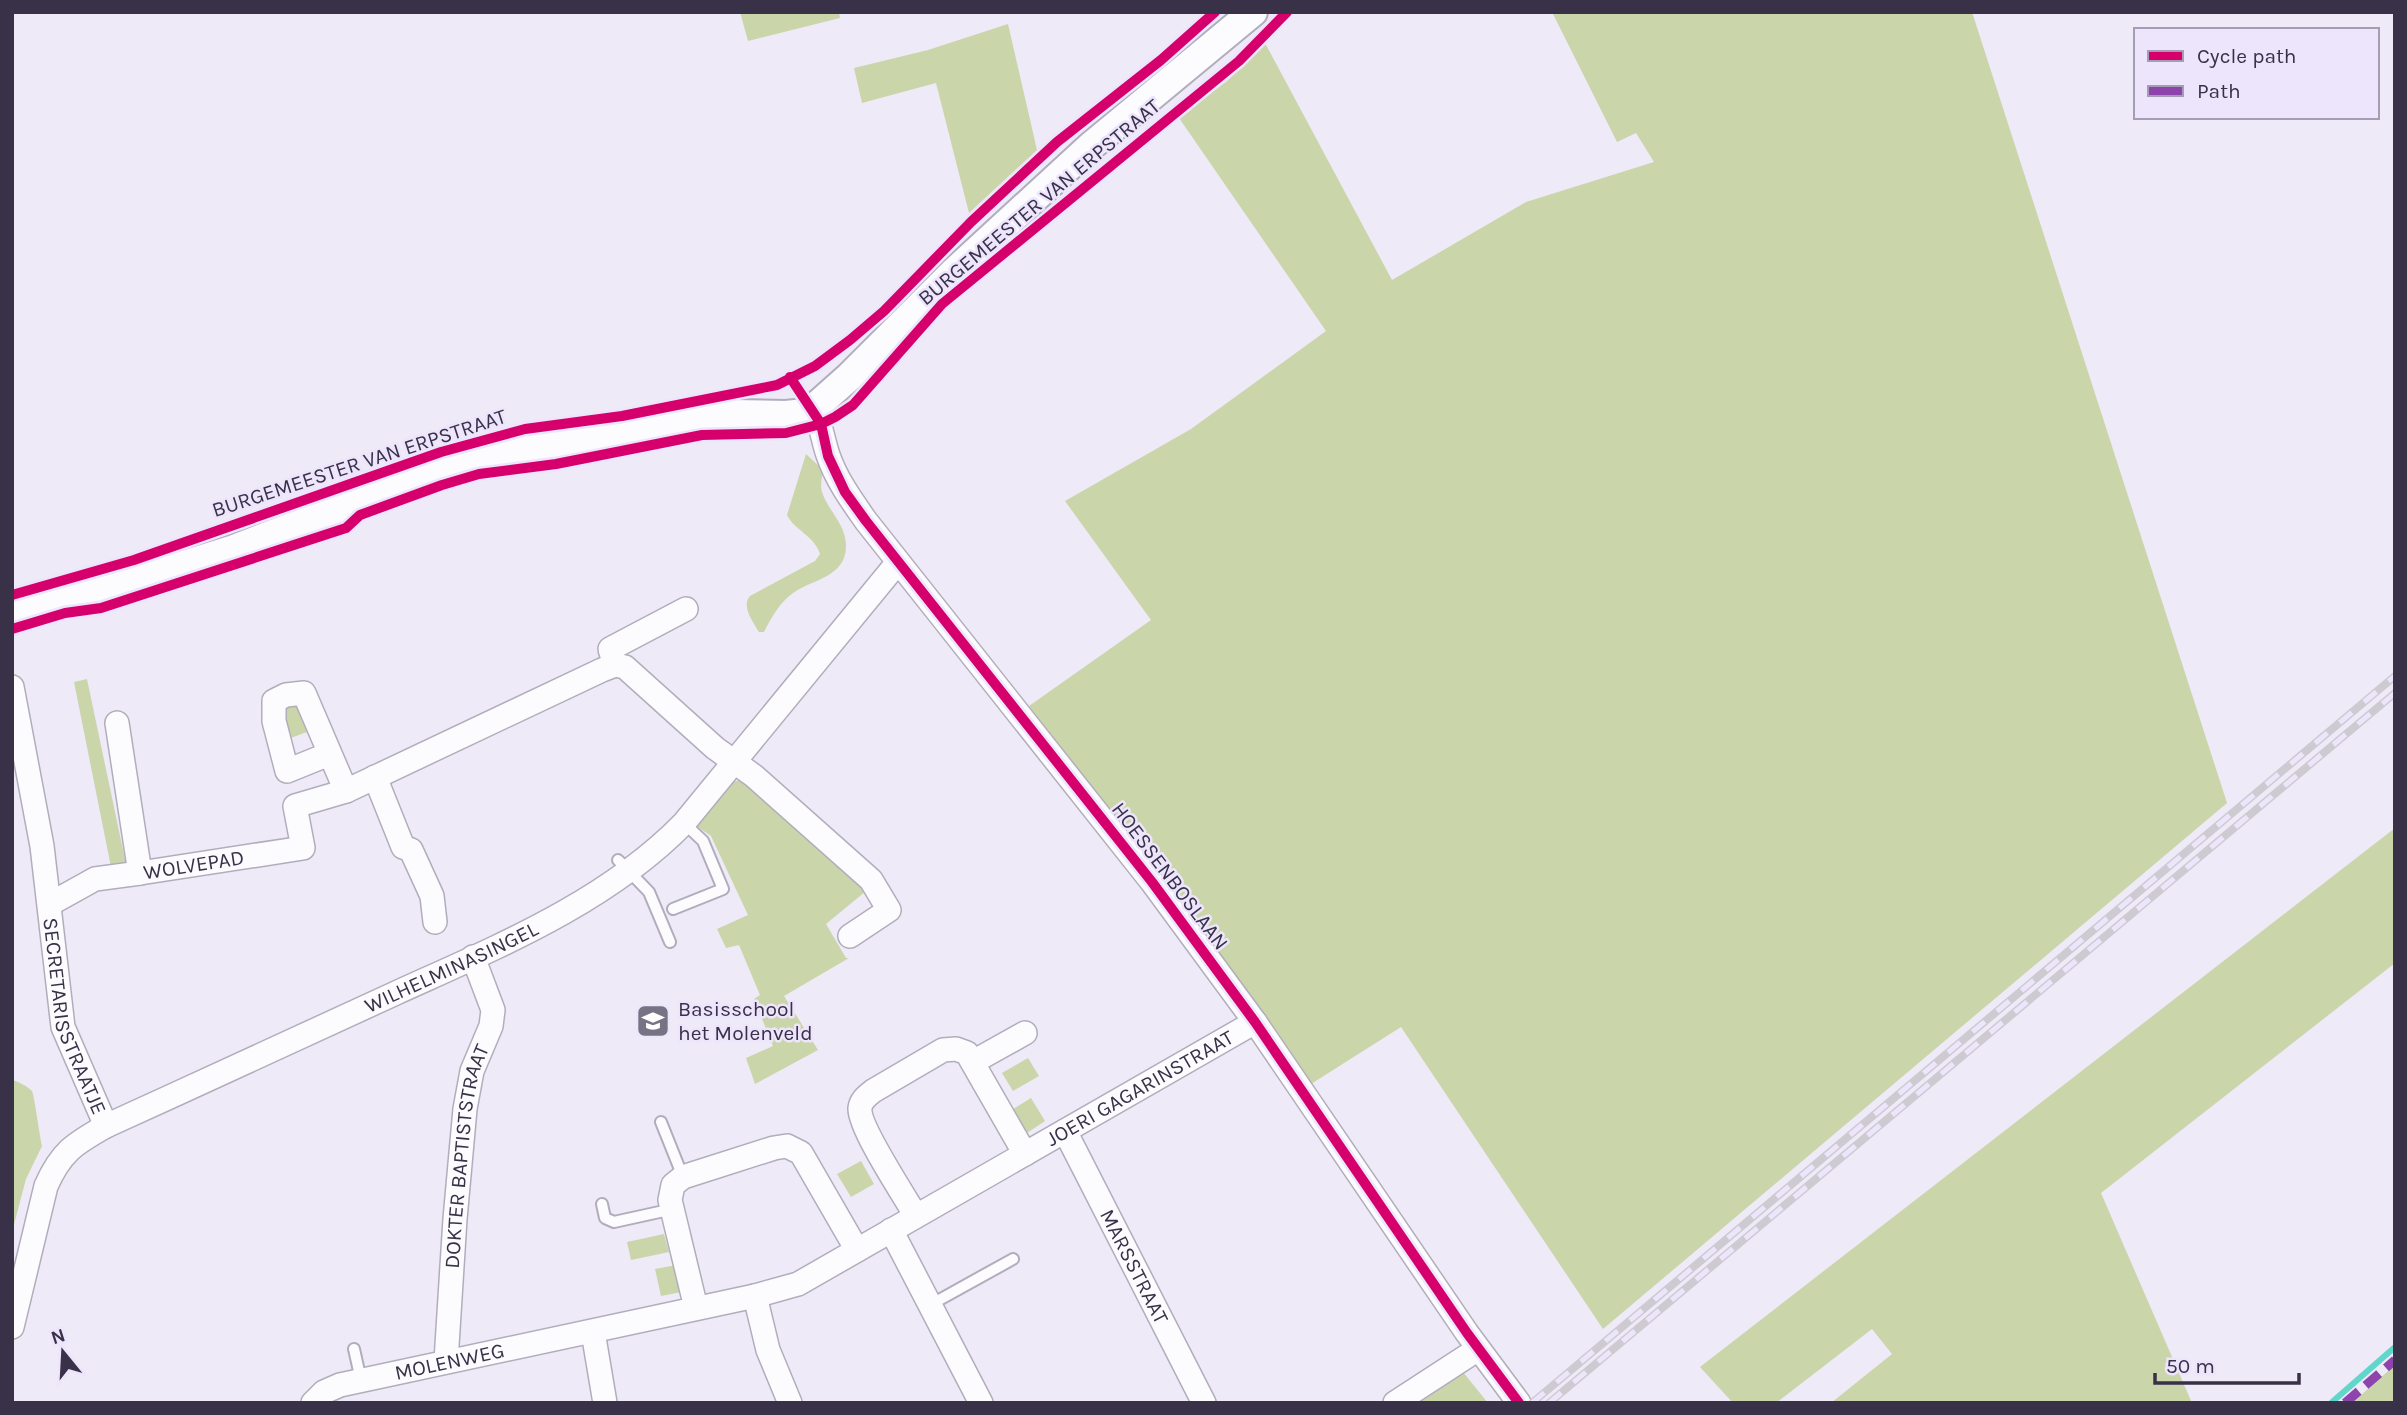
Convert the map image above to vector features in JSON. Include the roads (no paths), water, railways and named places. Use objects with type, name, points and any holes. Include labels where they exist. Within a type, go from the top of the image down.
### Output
[{"type":"street","name":"BURGEMEESTER VAN ERPSTRAAT","points":[[12,614],[234,549],[432,473],[468,463],[528,449],[731,414],[805,413],[849,377],[956,271],[1091,146],[1253,12]]},
{"type":"street","name":"HOESSENBOSLAAN","points":[[813,409],[821,424],[828,456],[845,492],[1152,882],[1255,1022],[1478,1349],[1519,1403]]},
{"type":"street","name":"WILHELMINASINGEL","points":[[12,1327],[46,1186],[55,1165],[76,1143],[106,1126],[473,957],[602,890],[622,866],[663,845],[684,823],[898,562]]},
{"type":"street","points":[[686,609],[610,649],[615,665],[625,667],[715,748],[872,880],[889,910],[850,936]]},
{"type":"street","name":"WOLVEPAD","points":[[117,723],[140,873],[303,848],[295,806],[346,791],[615,665]]},
{"type":"street","name":"SECRETARISSTRAATJE","points":[[12,688],[42,846],[64,1027],[106,1126]]},
{"type":"street","points":[[329,754],[346,791]]},
{"type":"street","points":[[375,777],[403,847],[411,850],[432,897],[435,922]]},
{"type":"street","name":"SECRETARISSTRAATJE","points":[[50,904],[95,879],[140,873]]},
{"type":"street","name":"DOKTER BAPTISTSTRAAT","points":[[446,1361],[455,1219],[466,1109],[472,1071],[491,1026],[493,1010],[473,957]]},
{"type":"street","name":"JOERI GAGARINSTRAAT","points":[[593,1332],[798,1284],[1255,1022]]},
{"type":"street","points":[[916,1216],[863,1124],[860,1106],[864,1098],[943,1050],[956,1049],[967,1054],[973,1062],[1025,1033]]},
{"type":"street","name":"JOERI GAGARINSTRAAT","points":[[973,1062],[1025,1154]]},
{"type":"street","name":"MARSSTRAAT","points":[[1065,1131],[1204,1403]]},
{"type":"street","points":[[696,1308],[670,1200],[673,1185],[683,1177],[787,1146],[801,1153],[857,1250]]},
{"type":"street","points":[[891,1230],[981,1403]]},
{"type":"street","points":[[755,1296],[768,1350],[790,1403]]},
{"type":"street","points":[[593,1332],[605,1403]]},
{"type":"street","name":"MOLENWEG","points":[[313,1403],[324,1392],[340,1385],[593,1332]]},
{"type":"street","points":[[1395,1403],[1478,1349]]},
{"type":"lane","points":[[673,909],[723,889],[704,841],[684,823]]},
{"type":"lane","points":[[622,866],[649,892],[670,942]]},
{"type":"lane","points":[[661,1122],[683,1177]]},
{"type":"lane","points":[[602,1204],[605,1218],[614,1222],[673,1209]]},
{"type":"lane","points":[[930,1305],[1013,1259]]},
{"type":"lane","points":[[354,1349],[361,1380]]},
{"type":"waterway","points":[[2331,1403],[2395,1347]]},
{"type":"railway","points":[[1532,1403],[2395,676]]},
{"type":"railway","points":[[1549,1403],[2395,693]]},
{"type":"place","name":"Basisschool het Molenveld","points":[[653,1021]]}]
